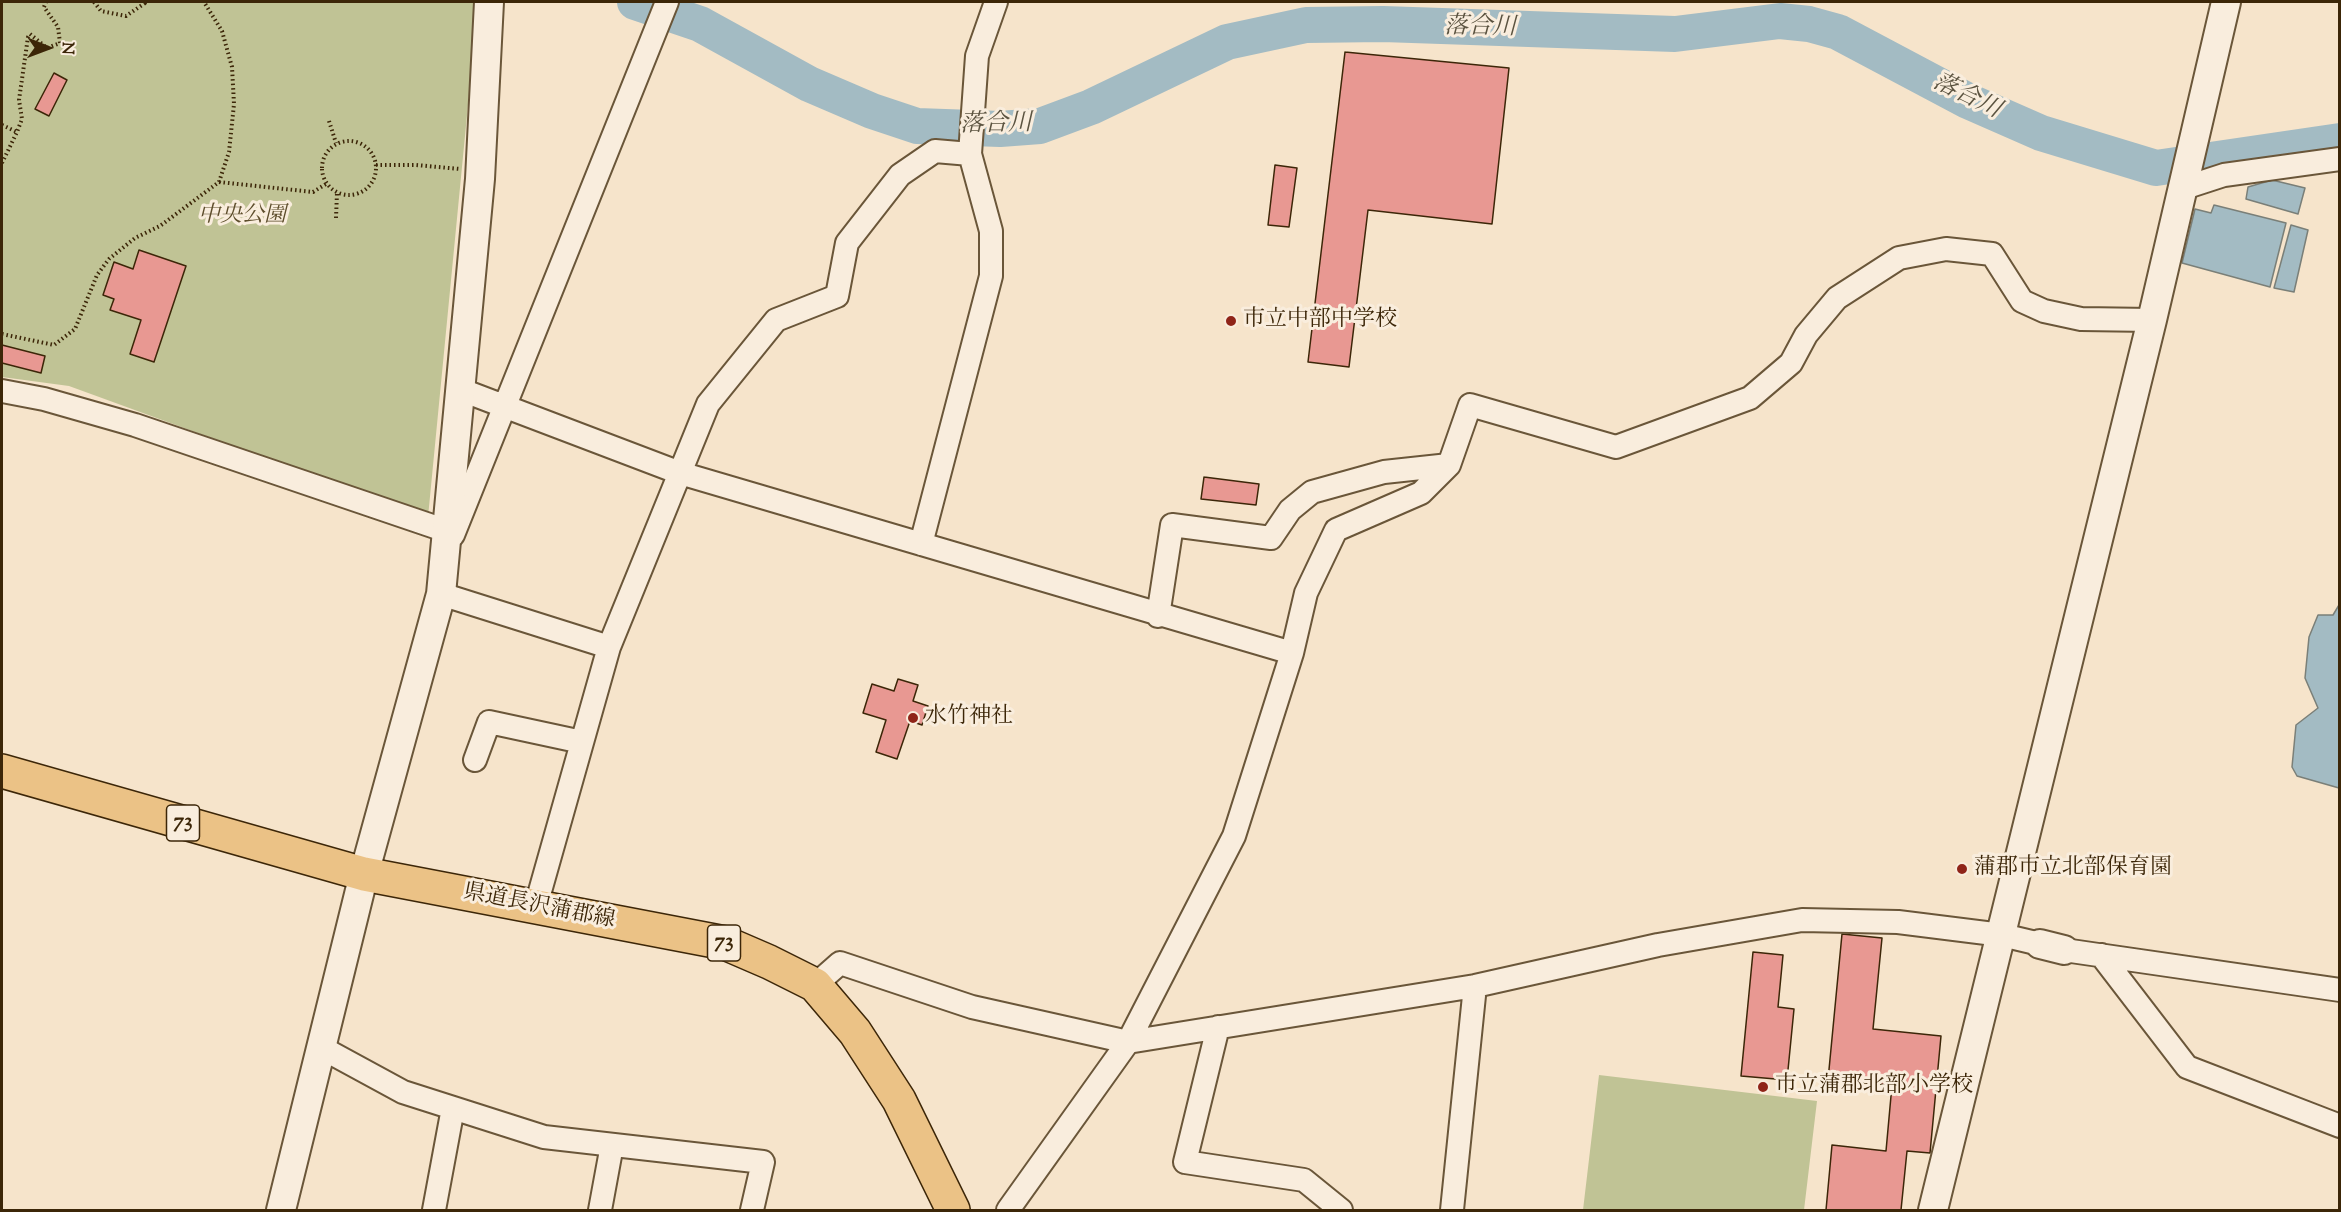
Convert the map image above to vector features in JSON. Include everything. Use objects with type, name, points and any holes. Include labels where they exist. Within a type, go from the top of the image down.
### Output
[{"type":"main road","name":"県道長沢蒲郡線","points":[[2,771],[364,874],[535,909],[725,943],[815,986],[855,1032],[899,1100],[953,1210]]},
{"type":"street","points":[[281,1210],[364,874],[441,594],[480,179],[489,2]]},
{"type":"street","points":[[921,544],[991,276],[991,231],[970,152],[976,56],[996,2]]},
{"type":"street","points":[[1933,1210],[2152,320],[2226,2]]},
{"type":"street","points":[[446,543],[663,11]]},
{"type":"street","points":[[535,909],[609,647],[708,404],[776,320],[837,296],[847,243],[900,176],[935,151],[970,152]]},
{"type":"street","points":[[2182,185],[2224,175],[2340,159]]},
{"type":"street","points":[[1008,1210],[1040,1170],[1128,1042],[1234,836],[1292,653],[1306,593],[1336,530],[1421,493],[1449,465],[1470,405],[1616,447],[1750,398],[1791,363],[1806,335],[1837,298],[1899,258],[1946,249],[1992,254],[2022,301],[2044,311],[2081,319],[2152,320]]},
{"type":"street","points":[[459,389],[680,473],[1158,616],[1292,653]]},
{"type":"street","points":[[2,392],[44,399],[135,425],[446,543]]},
{"type":"street","points":[[1158,616],[1172,525],[1271,538],[1290,510],[1312,492],[1384,472],[1449,465]]},
{"type":"street","points":[[441,594],[609,647]]},
{"type":"street","points":[[475,760],[489,722],[582,742]]},
{"type":"street","points":[[815,986],[840,963],[972,1007],[1128,1042],[1475,986],[1658,945],[1802,920],[1898,922],[2002,935],[2052,947],[2101,955],[2340,990]]},
{"type":"street","points":[[2101,955],[2187,1067],[2340,1126]]},
{"type":"street","points":[[1452,1210],[1475,986]]},
{"type":"street","points":[[1218,1027],[1185,1162],[1304,1180],[1341,1210]]},
{"type":"street","points":[[322,1048],[403,1092],[544,1137],[763,1162],[752,1210]]},
{"type":"street","points":[[434,1210],[453,1108]]},
{"type":"street","points":[[600,1210],[612,1145]]},
{"type":"path","points":[[2,163],[22,119],[19,100],[28,38],[30,34],[47,48],[60,43],[57,27],[44,7],[46,2]]},
{"type":"path","points":[[94,2],[101,11],[126,16],[145,3],[143,2]]},
{"type":"path","points":[[2,334],[54,345],[75,329],[97,275],[109,259],[135,238],[160,226],[219,182],[230,152],[234,104],[232,66],[222,31],[204,2]]},
{"type":"path","points":[[329,121],[336,143]]},
{"type":"path","points":[[2,125],[16,132]]},
{"type":"path","points":[[349,140],[362,143],[372,153],[376,165],[374,180],[364,191],[351,195],[337,193],[326,184],[321,169],[325,153],[336,143],[349,140]]},
{"type":"path","points":[[376,165],[416,165],[464,170],[480,179]]},
{"type":"path","points":[[219,182],[313,192],[326,184]]},
{"type":"path","points":[[336,218],[337,193]]},
{"type":"green space","name":"中央公園","points":[[2,2],[478,2],[428,517],[69,386],[2,377]]},
{"type":"green space","points":[[1599,1075],[1817,1101],[1804,1210],[1583,1210]]},
{"type":"water","points":[[2272,180],[2305,188],[2298,214],[2246,199],[2248,187]]},
{"type":"water","points":[[2214,205],[2286,223],[2270,287],[2182,263],[2195,209],[2211,213]]},
{"type":"water","points":[[2291,225],[2308,230],[2294,292],[2274,288]]},
{"type":"water","points":[[2339,605],[2339,788],[2297,776],[2292,767],[2296,725],[2318,708],[2305,678],[2309,637],[2318,615],[2333,615]]},
{"type":"building","points":[[1345,52],[1509,68],[1492,224],[1368,210],[1349,367],[1308,362]]},
{"type":"building","points":[[54,73],[67,80],[49,116],[35,109]]},
{"type":"building","points":[[1275,165],[1297,168],[1289,227],[1268,225]]},
{"type":"building","points":[[139,250],[186,266],[154,362],[130,354],[141,320],[110,310],[114,299],[103,295],[114,262],[133,269]]},
{"type":"building","points":[[2,345],[45,356],[41,373],[2,363]]},
{"type":"building","points":[[1204,477],[1259,484],[1256,505],[1201,499]]},
{"type":"building","name":"水竹神社","points":[[898,679],[918,685],[913,701],[928,706],[922,725],[910,721],[897,759],[876,752],[886,720],[863,713],[872,684],[894,691]]},
{"type":"building","points":[[1842,934],[1882,938],[1873,1029],[1941,1036],[1930,1153],[1907,1151],[1901,1210],[1826,1210],[1832,1145],[1886,1151],[1892,1085],[1828,1080]]},
{"type":"building","points":[[1753,952],[1783,955],[1778,1007],[1794,1009],[1787,1080],[1741,1076]]},
{"type":"waterway","name":"落合川","points":[[635,2],[700,24],[809,84],[872,111],[917,126],[1000,129],[1040,126],[1091,107],[1227,42],[1306,25],[1383,24],[1675,34],[1780,21],[1809,24],[1838,32],[1968,101],[2041,133],[2156,168],[2340,141]]},
{"type":"place","name":"市立中部中学校","points":[[1231,321]]},
{"type":"place","name":"水竹神社","points":[[913,718]]},
{"type":"place","name":"蒲郡市立北部保育園","points":[[1962,869]]},
{"type":"place","name":"市立蒲郡北部小学校","points":[[1763,1087]]}]
